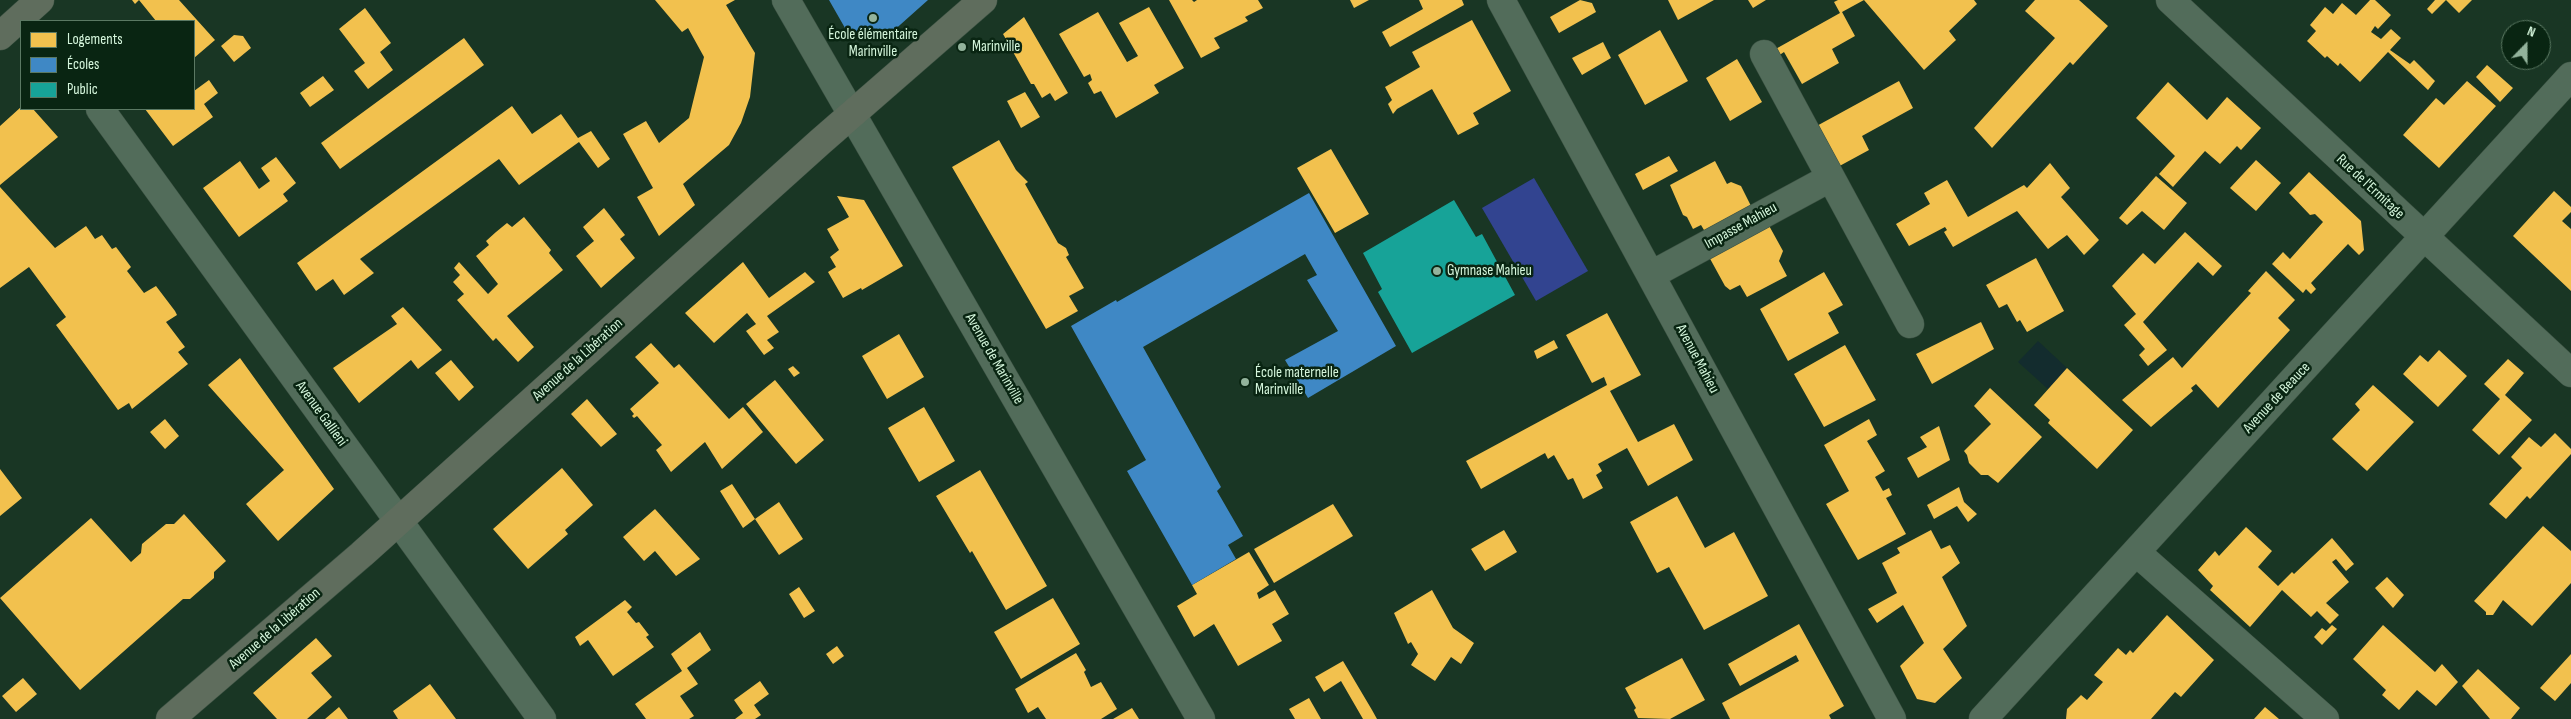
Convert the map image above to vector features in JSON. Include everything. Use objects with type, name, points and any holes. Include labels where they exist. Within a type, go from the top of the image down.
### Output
[{"type":"main road","name":"Avenue de la Libération","points":[[170,719],[398,521],[851,115],[984,0]]},
{"type":"main road","points":[[0,36],[35,7]]},
{"type":"street","name":"Avenue de Marinville","points":[[786,0],[1201,719]]},
{"type":"street","name":"Avenue Mahieu","points":[[1501,0],[1892,719]]},
{"type":"street","name":"Rue de l'Ermitage","points":[[2170,0],[2571,373]]},
{"type":"street","points":[[1764,54],[1910,324]]},
{"type":"street","name":"Avenue de Beauce","points":[[1984,719],[2571,76]]},
{"type":"street","name":"Avenue Gallieni","points":[[101,110],[542,719]]},
{"type":"street","name":"Impasse Mahieu","points":[[1651,275],[1830,178]]},
{"type":"street","points":[[2136,552],[2325,719]]},
{"type":"shaded area","points":[[1534,178],[1588,271],[1536,301],[1482,208]]},
{"type":"shaded area","points":[[2038,341],[2067,368],[2049,390],[2018,362]]},
{"type":"building: Logements","points":[[139,0],[179,0],[215,40],[195,57],[195,20],[155,20]]},
{"type":"building: Logements","points":[[655,0],[735,0],[726,5],[755,53],[750,97],[741,123],[729,145],[683,184],[695,205],[659,236],[637,197],[653,188],[623,134],[646,121],[659,143],[689,118],[704,57],[688,28],[682,32]]},
{"type":"building: Logements","points":[[1169,0],[1192,0],[1194,2],[1197,0],[1258,0],[1263,8],[1245,17],[1248,21],[1214,38],[1220,48],[1201,58]]},
{"type":"building: Logements","points":[[1350,0],[1369,0],[1354,8]]},
{"type":"building: Logements","points":[[1419,0],[1462,0],[1464,5],[1390,47],[1382,32],[1423,9]]},
{"type":"building: Logements","points":[[1580,0],[1592,3],[1596,12],[1559,33],[1550,17]]},
{"type":"building: Logements","points":[[1668,0],[1714,0],[1678,20]]},
{"type":"building: Logements","points":[[1748,0],[1766,0],[1753,8]]},
{"type":"building: Logements","points":[[1838,0],[1864,0],[1842,12],[1855,36],[1832,49],[1839,63],[1802,84],[1784,52],[1775,58],[1772,51],[1840,13],[1834,2]]},
{"type":"building: Logements","points":[[1864,0],[1974,0],[1977,4],[1949,31],[1956,40],[1924,70]]},
{"type":"building: Logements","points":[[2035,0],[2079,0],[2108,26],[2073,65],[2070,62],[1992,148],[1974,128],[2055,38],[2025,11]]},
{"type":"building: Logements","points":[[2370,0],[2375,0],[2391,15],[2378,29],[2375,26],[2371,32],[2381,39],[2391,29],[2401,38],[2390,50],[2410,64],[2414,60],[2435,81],[2428,90],[2388,52],[2360,82],[2340,63],[2338,66],[2327,56],[2325,58],[2307,41],[2316,31],[2310,25],[2325,7],[2333,14],[2342,3],[2356,15]]},
{"type":"building: Logements","points":[[2435,0],[2446,0],[2432,14],[2427,9]]},
{"type":"building: Logements","points":[[2446,0],[2472,0],[2459,13]]},
{"type":"building: Logements","points":[[1149,7],[1184,68],[1154,85],[1159,93],[1116,118],[1101,91],[1094,94],[1088,83],[1092,80],[1090,74],[1084,77],[1059,34],[1098,12],[1127,62],[1138,56],[1119,23]]},
{"type":"building: Logements","points":[[365,8],[391,43],[380,52],[393,70],[368,89],[354,71],[365,63],[339,29]]},
{"type":"building: Logements","points":[[1024,17],[1068,93],[1055,101],[1050,93],[1042,98],[1034,84],[1031,84],[1003,34]]},
{"type":"building: Logements","points":[[1472,20],[1511,91],[1473,113],[1479,124],[1458,135],[1432,89],[1397,109],[1393,114],[1388,104],[1392,100],[1385,87],[1420,67],[1412,52]]},
{"type":"building: Logements","points":[[1660,30],[1688,81],[1645,105],[1618,55]]},
{"type":"building: Logements","points":[[234,35],[243,36],[251,48],[234,62],[221,46]]},
{"type":"building: Logements","points":[[464,38],[484,65],[340,169],[321,143]]},
{"type":"building: Logements","points":[[1603,42],[1611,58],[1582,75],[1572,58]]},
{"type":"building: Logements","points":[[1737,59],[1762,102],[1730,121],[1706,78]]},
{"type":"building: Logements","points":[[2487,65],[2513,88],[2500,102],[2476,77]]},
{"type":"building: Logements","points":[[323,76],[334,90],[310,107],[300,93]]},
{"type":"building: Logements","points":[[209,80],[218,93],[204,104],[213,117],[173,146],[146,110],[195,110],[195,90]]},
{"type":"building: Logements","points":[[1899,81],[1913,108],[1862,136],[1869,150],[1834,169],[1813,128]]},
{"type":"building: Logements","points":[[2467,81],[2496,106],[2439,168],[2403,135],[2436,98],[2444,105]]},
{"type":"building: Logements","points":[[2168,82],[2207,120],[2227,97],[2261,128],[2241,150],[2237,146],[2220,164],[2205,151],[2173,187],[2159,174],[2175,156],[2136,118]]},
{"type":"building: Logements","points":[[1025,92],[1040,117],[1021,128],[1007,101]]},
{"type":"building: Logements","points":[[512,106],[532,134],[561,114],[578,138],[591,131],[610,159],[598,168],[579,142],[519,185],[499,159],[360,259],[374,273],[344,295],[333,279],[316,291],[297,263]]},
{"type":"building: Logements","points":[[20,108],[20,110],[34,110],[58,137],[0,185],[0,126]]},
{"type":"building: Logements","points":[[999,140],[1016,170],[1028,182],[1025,184],[1058,243],[1066,248],[1069,255],[1066,257],[1084,288],[1069,296],[1078,311],[1046,329],[952,167]]},
{"type":"building: Logements","points":[[1331,149],[1369,214],[1335,233],[1297,168]]},
{"type":"building: Logements","points":[[1669,156],[1678,171],[1643,190],[1635,174]]},
{"type":"building: Logements","points":[[276,157],[296,183],[283,194],[288,201],[239,237],[203,188],[240,161],[259,189],[270,181],[261,168]]},
{"type":"building: Logements","points":[[2256,160],[2281,183],[2256,211],[2230,188]]},
{"type":"building: Logements","points":[[1715,161],[1727,184],[1731,182],[1741,186],[1753,210],[1707,235],[1701,225],[1693,229],[1687,217],[1683,215],[1670,185]]},
{"type":"building: Logements","points":[[2050,163],[2070,188],[2061,197],[2099,240],[2084,255],[2067,235],[2048,249],[2017,211],[1953,247],[1944,232],[1947,230],[1945,227],[1909,246],[1896,224],[1930,204],[1924,193],[1947,180],[1968,217],[2024,185],[2027,188]]},
{"type":"building: Logements","points":[[2309,172],[2361,221],[2364,250],[2359,255],[2348,244],[2311,283],[2316,289],[2311,294],[2306,289],[2303,293],[2272,264],[2283,252],[2290,259],[2323,222],[2315,214],[2310,215],[2289,193]]},
{"type":"building: Logements","points":[[2156,176],[2187,203],[2164,230],[2142,211],[2127,225],[2119,218]]},
{"type":"building: Logements","points":[[0,187],[55,248],[86,226],[95,239],[102,235],[112,249],[116,247],[131,267],[127,271],[144,293],[156,286],[175,311],[177,315],[166,322],[185,347],[178,352],[188,364],[132,409],[129,403],[118,410],[56,325],[66,317],[29,267],[0,288]]},
{"type":"building: Logements","points":[[2554,191],[2571,207],[2571,212],[2562,221],[2571,229],[2571,291],[2513,236]]},
{"type":"building: Logements","points":[[837,196],[864,200],[903,266],[862,290],[861,288],[843,298],[828,272],[836,267],[830,257],[839,250],[827,229],[849,217]]},
{"type":"building: Logements","points":[[604,208],[625,235],[620,239],[635,258],[601,288],[576,256],[594,241],[583,227]]},
{"type":"building: Logements","points":[[524,217],[551,250],[549,253],[563,270],[507,316],[534,347],[518,362],[496,338],[493,341],[457,300],[464,294],[453,282],[460,275],[454,268],[459,262],[488,294],[498,284],[476,256],[489,245],[486,241],[507,223],[512,227]]},
{"type":"building: Logements","points":[[1767,222],[1783,251],[1779,261],[1787,276],[1747,297],[1740,285],[1730,290],[1725,286],[1708,255]]},
{"type":"building: Logements","points":[[2185,232],[2222,266],[2213,276],[2198,262],[2143,322],[2167,350],[2148,366],[2139,355],[2145,349],[2124,325],[2136,314],[2112,286],[2143,253],[2155,264]]},
{"type":"building: Logements","points":[[2036,258],[2064,311],[2027,332],[2020,320],[2017,322],[2007,304],[1999,308],[1986,285]]},
{"type":"building: Logements","points":[[743,262],[769,298],[805,272],[815,282],[767,316],[779,332],[767,340],[774,348],[764,355],[746,331],[756,324],[747,313],[714,343],[685,313]]},
{"type":"building: Logements","points":[[2266,271],[2295,300],[2278,318],[2290,330],[2218,408],[2196,384],[2191,388],[2193,391],[2151,427],[2122,400],[2173,357],[2182,368],[2251,293],[2248,291]]},
{"type":"building: Logements","points":[[1824,272],[1843,305],[1828,313],[1839,333],[1788,361],[1760,309]]},
{"type":"building: Logements","points":[[403,307],[442,350],[418,369],[411,360],[359,403],[333,368],[397,324],[391,316]]},
{"type":"building: Logements","points":[[1607,313],[1641,375],[1610,391],[1638,442],[1674,424],[1693,460],[1648,486],[1627,448],[1598,464],[1602,471],[1596,475],[1603,488],[1583,499],[1573,478],[1568,480],[1554,455],[1548,459],[1545,453],[1481,489],[1466,461],[1607,385],[1604,377],[1592,383],[1566,335]]},
{"type":"building: Logements","points":[[1981,322],[1994,349],[1932,384],[1916,354]]},
{"type":"building: Logements","points":[[899,334],[924,377],[887,399],[862,356]]},
{"type":"building: Logements","points":[[1554,340],[1558,348],[1537,359],[1534,351]]},
{"type":"building: Logements","points":[[651,343],[674,368],[679,364],[729,419],[743,407],[763,432],[722,469],[705,442],[671,472],[656,450],[662,445],[637,416],[634,418],[632,416],[634,414],[630,409],[659,383],[635,357]]},
{"type":"building: Logements","points":[[1845,345],[1876,400],[1824,427],[1794,374]]},
{"type":"building: Logements","points":[[2439,350],[2467,376],[2438,407],[2403,374],[2420,355],[2428,362]]},
{"type":"building: Logements","points":[[240,358],[334,489],[278,541],[246,504],[284,470],[208,385]]},
{"type":"building: Logements","points":[[2508,359],[2524,373],[2505,395],[2532,420],[2499,455],[2472,430],[2500,399],[2484,384]]},
{"type":"building: Logements","points":[[451,360],[474,387],[459,401],[435,373]]},
{"type":"building: Logements","points":[[793,366],[800,373],[794,377],[788,369]]},
{"type":"building: Logements","points":[[2067,368],[2133,430],[2097,469],[2048,423],[2050,420],[2034,405]]},
{"type":"building: Logements","points":[[775,380],[824,440],[796,464],[746,404]]},
{"type":"building: Logements","points":[[2373,385],[2414,422],[2367,471],[2332,439],[2360,410],[2355,404]]},
{"type":"building: Logements","points":[[1990,388],[2042,437],[1998,483],[1988,475],[1981,475],[1969,463],[1964,451],[1991,424],[1974,406]]},
{"type":"building: Logements","points":[[587,399],[617,434],[601,447],[571,414]]},
{"type":"building: Logements","points":[[924,407],[955,461],[919,482],[888,428]]},
{"type":"building: Logements","points":[[165,419],[179,436],[165,449],[150,432]]},
{"type":"building: Logements","points":[[1869,419],[1877,435],[1867,441],[1885,471],[1875,477],[1883,491],[1889,488],[1892,495],[1886,498],[1906,534],[1858,560],[1826,504],[1849,491],[1824,445]]},
{"type":"building: Logements","points":[[1939,426],[1950,460],[1918,478],[1907,458],[1927,447],[1920,437]]},
{"type":"building: Logements","points":[[2555,433],[2571,449],[2571,454],[2530,499],[2527,496],[2506,519],[2489,504],[2522,468],[2511,457],[2529,437],[2541,447]]},
{"type":"building: Logements","points":[[562,468],[593,505],[565,530],[568,534],[528,569],[493,529]]},
{"type":"building: Logements","points":[[0,469],[22,498],[0,516]]},
{"type":"building: Logements","points":[[980,470],[1047,586],[1006,610],[972,551],[970,553],[936,496]]},
{"type":"building: Logements","points":[[732,484],[755,519],[743,528],[720,491]]},
{"type":"building: Logements","points":[[1959,487],[1964,502],[1977,514],[1968,522],[1957,506],[1934,519],[1927,505]]},
{"type":"building: Logements","points":[[1677,496],[1705,548],[1734,532],[1768,596],[1704,630],[1669,567],[1657,573],[1630,522]]},
{"type":"building: Logements","points":[[779,502],[803,539],[779,555],[755,519]]},
{"type":"building: Logements","points":[[1333,504],[1353,536],[1274,583],[1254,549]]},
{"type":"building: Logements","points":[[655,509],[700,559],[676,576],[655,551],[644,561],[623,537]]},
{"type":"building: Logements","points":[[184,514],[226,561],[214,572],[214,578],[190,599],[183,599],[80,690],[0,598],[91,518],[131,562],[141,553],[142,544],[166,524],[174,524]]},
{"type":"building: Logements","points":[[2543,526],[2571,551],[2571,583],[2532,626],[2503,600],[2493,615],[2486,615],[2486,612],[2474,601]]},
{"type":"building: Logements","points":[[2246,527],[2272,551],[2258,567],[2278,586],[2292,572],[2294,574],[2332,538],[2354,564],[2346,571],[2336,559],[2332,562],[2349,582],[2326,603],[2339,615],[2330,624],[2317,611],[2311,617],[2282,590],[2250,627],[2210,590],[2213,586],[2198,570],[2215,551],[2219,556]]},
{"type":"building: Logements","points":[[1504,530],[1517,552],[1485,571],[1471,549]]},
{"type":"building: Logements","points":[[1931,530],[1941,549],[1950,545],[1960,563],[1942,577],[1967,626],[1943,649],[1962,678],[1935,703],[1917,699],[1900,666],[1924,643],[1903,605],[1877,623],[1868,609],[1897,593],[1882,563],[1900,553],[1897,548]]},
{"type":"building: Logements","points":[[1249,552],[1269,585],[1257,593],[1259,599],[1275,590],[1289,614],[1272,624],[1282,641],[1238,666],[1214,624],[1194,637],[1177,606],[1197,594],[1192,585]]},
{"type":"building: Logements","points":[[2387,577],[2404,595],[2393,608],[2375,588]]},
{"type":"building: Logements","points":[[799,587],[815,611],[804,618],[789,594]]},
{"type":"building: Logements","points":[[1432,590],[1453,628],[1474,643],[1461,664],[1451,657],[1435,681],[1411,665],[1418,654],[1411,642],[1408,644],[1394,613]]},
{"type":"building: Logements","points":[[1053,598],[1080,644],[1021,679],[994,632]]},
{"type":"building: Logements","points":[[625,600],[632,607],[627,612],[636,623],[639,622],[649,635],[646,637],[654,647],[613,676],[588,640],[580,646],[575,637]]},
{"type":"building: Logements","points":[[2167,615],[2214,660],[2181,697],[2175,692],[2151,719],[2066,719],[2067,709],[2081,695],[2087,700],[2103,682],[2094,675],[2118,648],[2126,655],[2130,650],[2133,653]]},
{"type":"building: Logements","points":[[1799,624],[1844,706],[1829,715],[1831,719],[1730,719],[1722,703],[1799,661],[1796,655],[1740,686],[1728,664]]},
{"type":"building: Logements","points":[[2332,625],[2337,629],[2322,645],[2314,637],[2322,628],[2326,631]]},
{"type":"building: Logements","points":[[2383,625],[2435,672],[2442,664],[2458,682],[2436,706],[2417,690],[2399,710],[2382,695],[2386,690],[2353,659]]},
{"type":"building: Logements","points":[[700,632],[711,650],[687,668],[698,684],[680,696],[694,716],[689,719],[646,719],[635,704],[682,671],[671,654]]},
{"type":"building: Logements","points":[[316,638],[332,656],[311,673],[332,697],[307,719],[277,719],[253,693]]},
{"type":"building: Logements","points":[[837,646],[844,656],[833,664],[826,654]]},
{"type":"building: Logements","points":[[1076,653],[1086,670],[1084,672],[1091,687],[1101,682],[1117,709],[1101,719],[1046,719],[1038,707],[1028,713],[1015,689]]},
{"type":"building: Logements","points":[[2571,654],[2571,683],[2555,701],[2540,688]]},
{"type":"building: Logements","points":[[1682,658],[1705,700],[1670,719],[1638,718],[1634,710],[1636,708],[1625,688]]},
{"type":"building: Logements","points":[[1343,661],[1377,719],[1363,719],[1341,681],[1324,692],[1315,677]]},
{"type":"building: Logements","points":[[2478,669],[2520,708],[2511,719],[2490,719],[2462,686]]},
{"type":"building: Logements","points":[[23,678],[37,694],[16,712],[2,696]]},
{"type":"building: Logements","points":[[760,681],[769,694],[754,705],[761,715],[755,719],[735,719],[743,713],[734,700]]},
{"type":"building: Logements","points":[[430,684],[456,719],[398,719],[393,711]]},
{"type":"building: Logements","points":[[1309,698],[1321,719],[1295,719],[1289,709]]},
{"type":"building: Logements","points":[[339,707],[348,719],[325,719]]},
{"type":"building: Logements","points":[[2265,707],[2279,719],[2254,719]]},
{"type":"building: Logements","points":[[1132,708],[1139,719],[1113,719]]},
{"type":"building: Écoles","name":"École élémentaire Marinville","points":[[829,0],[928,0],[882,41],[849,35]]},
{"type":"building: Écoles","points":[[1309,193],[1396,346],[1308,398],[1285,360],[1338,331],[1307,280],[1317,275],[1305,254],[1143,347],[1221,487],[1217,491],[1243,536],[1228,545],[1236,559],[1192,585],[1127,471],[1146,460],[1071,326]]},
{"type":"building: Public","name":"Gymnase Mahieu","points":[[1454,200],[1476,237],[1482,234],[1515,295],[1412,353],[1378,292],[1382,289],[1363,253]]},
{"type":"place","name":"École élémentaire Marinville","points":[[873,18]]},
{"type":"place","name":"Marinville","points":[[962,47]]},
{"type":"place","name":"Gymnase Mahieu","points":[[1437,271]]},
{"type":"place","name":"École maternelle Marinville","points":[[1245,382]]}]
